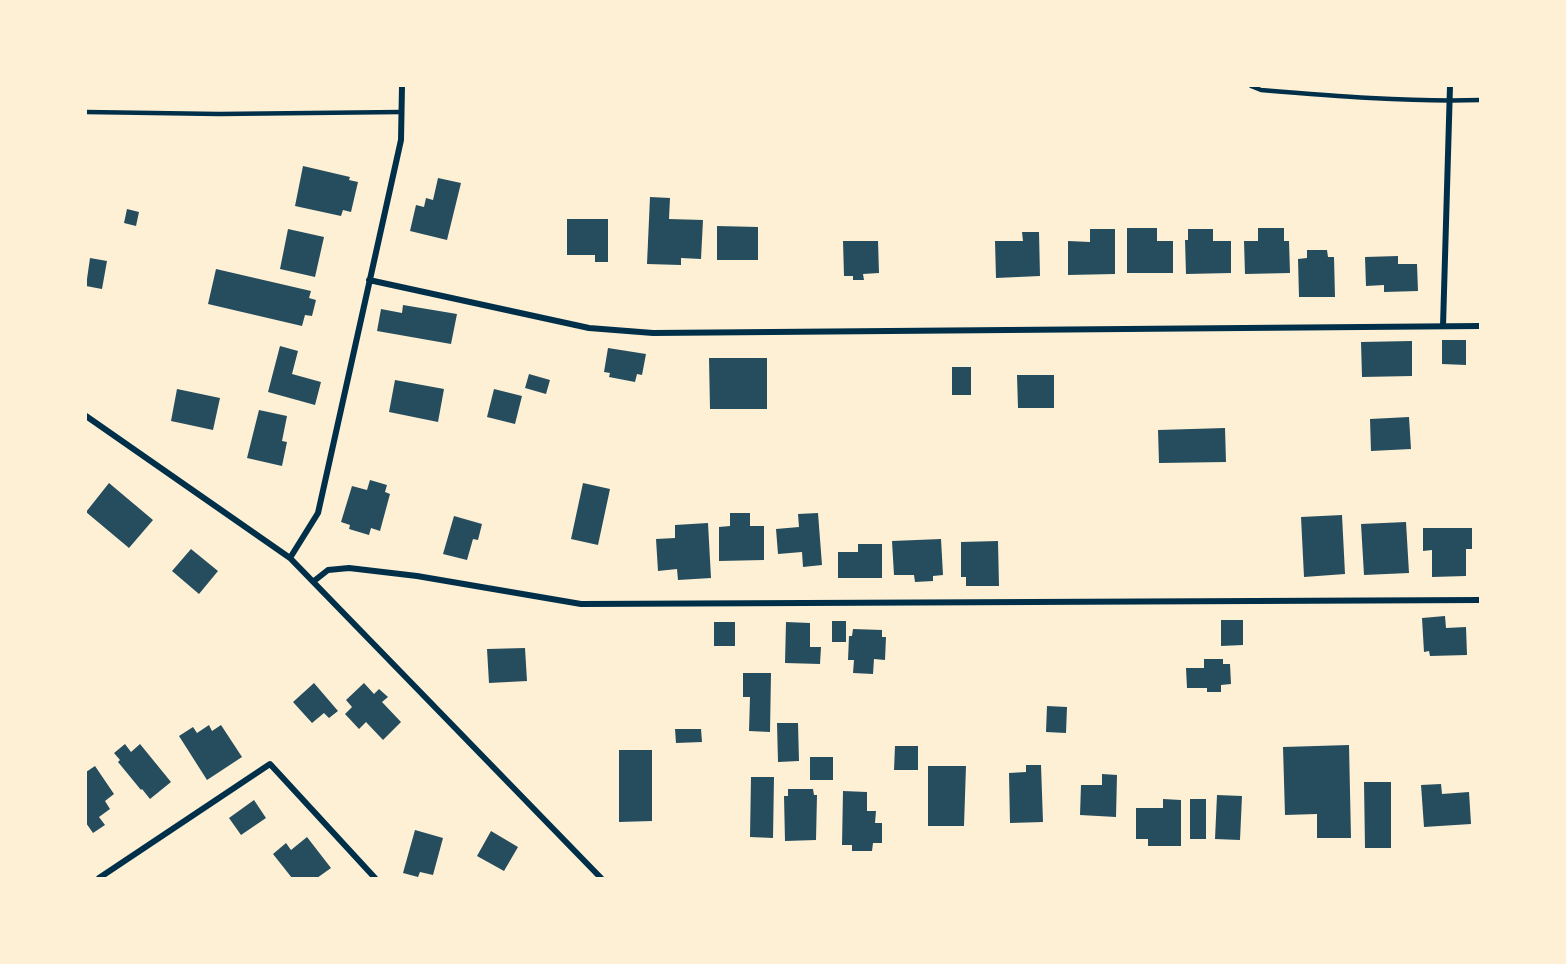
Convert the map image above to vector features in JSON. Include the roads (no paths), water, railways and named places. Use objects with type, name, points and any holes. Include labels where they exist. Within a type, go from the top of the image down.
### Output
[{"type":"street","points":[[290,558],[318,513],[401,140],[402,86]]},
{"type":"street","points":[[1443,326],[1450,86]]},
{"type":"street","points":[[369,280],[589,327],[653,333],[1480,326]]},
{"type":"street","points":[[86,416],[290,558],[314,580],[601,879]]},
{"type":"street","points":[[314,580],[328,570],[349,568],[417,576],[581,604],[1480,600]]},
{"type":"street","points":[[99,879],[270,764],[375,879]]},
{"type":"lane","points":[[1251,86],[1261,90],[1449,101],[1480,100]]},
{"type":"lane","points":[[86,112],[219,114],[401,112]]}]
